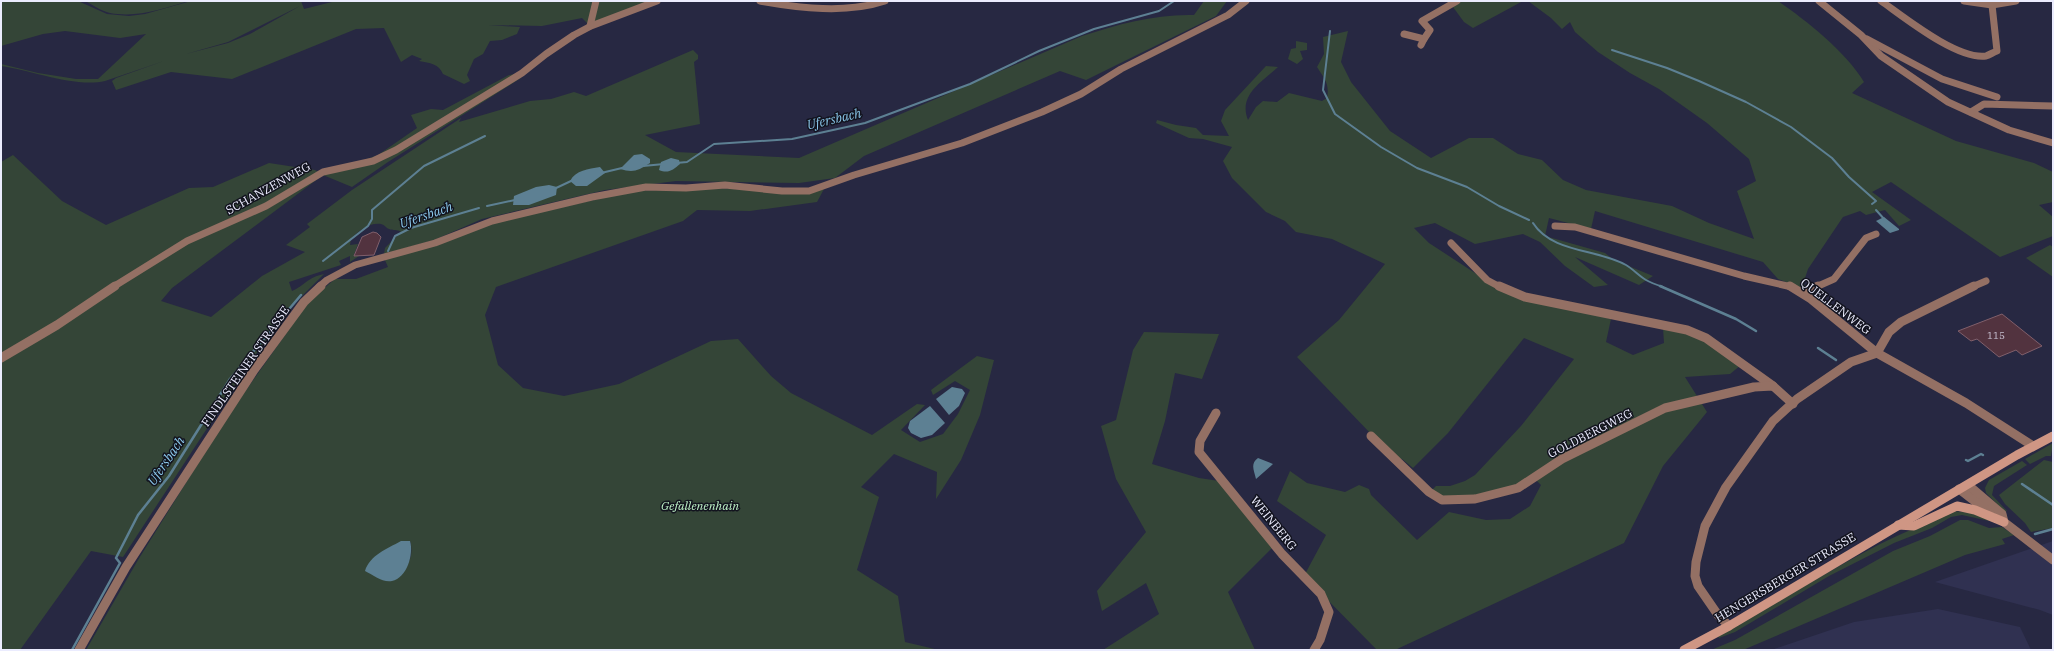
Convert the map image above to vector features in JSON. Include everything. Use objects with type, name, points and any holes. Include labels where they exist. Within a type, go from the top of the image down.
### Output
[{"type":"main road","name":"HENGERSBERGER STRASSE","points":[[1684,650],[1729,626],[1898,525],[2053,436]]},
{"type":"main road","name":"HENGERSBERGER STRASSE","points":[[1898,525],[1914,526],[1957,506],[1975,510],[2004,522]]},
{"type":"street","points":[[590,26],[596,1]]},
{"type":"street","name":"SCHANZENWEG","points":[[1,358],[187,241],[266,206],[323,172],[373,161],[396,150],[522,73],[575,34],[590,26],[657,1]]},
{"type":"street","points":[[760,1],[785,6],[863,7],[879,4],[885,1]]},
{"type":"street","name":"FINDLSTEINER STRASSE","points":[[79,650],[126,567],[254,370],[304,302],[327,280],[355,266],[435,243],[497,219],[592,197],[646,188],[686,188],[725,185],[782,191],[809,191],[854,175],[962,142],[1042,112],[1081,94],[1135,62],[1228,15],[1246,1]]},
{"type":"street","points":[[1404,34],[1423,42],[1430,30],[1422,21],[1437,11],[1449,7],[1457,1]]},
{"type":"street","points":[[1819,1],[1860,35],[1881,56],[1948,102],[2009,130],[2053,144]]},
{"type":"street","points":[[1881,1],[1952,49],[1982,56],[1990,56],[1997,51],[1992,5]]},
{"type":"street","points":[[1964,1],[1992,5],[2016,1]]},
{"type":"street","points":[[1860,35],[1942,79],[1997,97]]},
{"type":"street","points":[[1971,112],[1975,108],[1984,104],[2053,106]]},
{"type":"street","name":"QUELLENWEG","points":[[1555,226],[1575,227],[1744,276],[1790,286],[1803,293],[1876,353],[1966,403],[2034,446]]},
{"type":"street","points":[[1803,293],[1834,279],[1866,238],[1876,234]]},
{"type":"street","points":[[1451,243],[1487,280],[1525,298],[1581,307],[1687,330],[1713,343],[1773,386],[1793,404]]},
{"type":"street","points":[[1729,626],[1718,615],[1698,586],[1695,576],[1704,526],[1726,487],[1751,450],[1774,421],[1793,404],[1821,381],[1851,362],[1876,353],[1889,332],[1901,322],[1941,301],[1986,281]]},
{"type":"street","name":"GOLDBERGWEG","points":[[1371,436],[1435,496],[1442,500],[1475,499],[1518,488],[1562,459],[1665,408],[1754,387],[1773,386]]},
{"type":"street","name":"WEINBERG","points":[[1216,413],[1200,441],[1199,452],[1211,469],[1226,483],[1282,554],[1321,594],[1329,612],[1320,640],[1314,650]]},
{"type":"street","points":[[1963,487],[1978,506],[2004,522],[2053,560]]},
{"type":"shaded area","points":[[642,154],[650,159],[650,163],[635,170],[628,171],[620,169],[634,155]]},
{"type":"shaded area","points":[[671,158],[679,160],[680,164],[670,171],[665,172],[659,170],[661,162]]},
{"type":"shaded area","points":[[600,167],[605,173],[587,186],[576,186],[570,181],[579,172]]},
{"type":"shaded area","points":[[549,185],[557,187],[556,195],[529,205],[513,205],[514,196],[536,187]]},
{"type":"shaded area","points":[[1884,217],[1899,230],[1890,233],[1876,221]]},
{"type":"shaded area","points":[[952,387],[962,389],[965,393],[959,406],[949,415],[936,399]]},
{"type":"shaded area","points":[[930,406],[945,423],[932,435],[921,438],[911,433],[908,428],[910,421]]},
{"type":"shaded area","points":[[1258,458],[1273,464],[1256,479],[1253,465]]},
{"type":"shaded area","points":[[401,541],[410,541],[411,546],[410,559],[402,575],[392,581],[385,581],[365,571],[367,565],[375,557]]},
{"type":"shaded area","points":[[2053,541],[2053,615],[2040,610],[1935,582]]},
{"type":"shaded area","points":[[1938,609],[2020,627],[2031,650],[1771,650],[1854,622]]},
{"type":"green space","points":[[1,1],[78,1],[107,14],[129,16],[145,14],[191,1],[301,1],[304,9],[336,1],[657,1],[590,26],[582,18],[542,26],[488,25],[520,27],[517,34],[502,40],[490,41],[483,54],[474,59],[467,75],[470,81],[464,84],[443,74],[437,66],[419,61],[422,59],[412,55],[401,62],[384,28],[356,29],[232,79],[171,72],[116,90],[112,81],[116,78],[164,61],[105,81],[93,83],[53,78],[1,66],[1,64],[38,73],[76,79],[98,79],[146,34],[120,38],[65,31],[43,34],[1,46]],"holes":[[[300,6],[250,34],[228,43],[186,54],[228,42]]]},
{"type":"green space","points":[[85,1],[188,1],[140,14],[120,14],[107,12]]},
{"type":"green space","points":[[1204,1],[1227,1],[1216,16],[1086,80],[1060,71],[864,156],[835,178],[799,183],[676,181],[605,190],[482,219],[434,240],[384,254],[385,248],[401,232],[389,229],[381,224],[373,224],[364,228],[351,239],[350,245],[358,244],[354,255],[359,256],[350,262],[350,256],[339,261],[341,265],[289,282],[292,291],[310,279],[324,274],[289,309],[253,358],[123,557],[91,551],[20,650],[1,650],[1,162],[13,155],[62,201],[106,225],[189,188],[213,187],[269,163],[315,170],[323,175],[172,288],[161,301],[211,317],[262,276],[305,252],[286,245],[310,227],[307,224],[352,190],[461,118],[459,122],[530,101],[551,99],[574,92],[586,96],[693,50],[698,55],[698,59],[694,62],[700,124],[645,135],[676,152],[799,158],[1082,36],[1151,18],[1194,15]]},
{"type":"green space","points":[[1462,1],[1523,1],[1473,28],[1464,22],[1453,7]]},
{"type":"green space","points":[[1528,1],[1778,1],[1837,48],[1856,71],[1864,82],[1852,93],[1956,141],[2034,163],[2053,172],[2053,202],[2039,205],[2053,217],[2053,236],[2000,257],[1891,182],[1872,192],[1911,220],[1899,226],[1885,210],[1866,215],[1860,211],[1843,217],[1808,269],[1803,284],[1809,288],[1805,289],[1778,279],[1763,262],[1595,211],[1591,229],[1549,218],[1545,236],[1605,253],[1614,260],[1653,276],[1639,285],[1575,257],[1608,285],[1594,287],[1565,266],[1540,242],[1523,234],[1475,244],[1435,223],[1414,228],[1429,243],[1498,288],[1611,319],[1606,342],[1633,355],[1664,343],[1663,328],[1695,337],[1714,347],[1741,365],[1730,374],[1685,377],[1707,412],[1663,466],[1624,543],[1395,650],[1377,650],[1304,576],[1326,535],[1277,501],[1290,471],[1307,483],[1345,492],[1359,485],[1369,489],[1371,495],[1417,540],[1449,512],[1486,520],[1510,519],[1530,506],[1541,485],[1533,477],[1517,487],[1475,498],[1442,500],[1430,492],[1436,486],[1450,486],[1465,481],[1475,475],[1521,426],[1574,359],[1524,338],[1448,433],[1413,468],[1402,459],[1396,458],[1297,357],[1339,320],[1385,264],[1332,239],[1296,232],[1285,221],[1266,212],[1232,178],[1223,161],[1232,147],[1203,139],[1189,138],[1156,123],[1157,120],[1196,128],[1203,135],[1229,136],[1221,121],[1225,110],[1266,66],[1278,67],[1253,90],[1249,96],[1246,103],[1248,120],[1256,107],[1263,101],[1277,102],[1289,93],[1322,101],[1327,98],[1328,93],[1326,81],[1317,67],[1324,54],[1323,37],[1348,31],[1341,62],[1351,82],[1390,131],[1431,158],[1469,138],[1493,138],[1518,154],[1542,160],[1563,180],[1586,190],[1672,206],[1709,223],[1754,239],[1737,191],[1756,181],[1749,159],[1707,123],[1659,89],[1630,73],[1598,52],[1575,32],[1570,22],[1562,29],[1551,18]]},
{"type":"green space","points":[[1296,41],[1307,43],[1307,50],[1300,51],[1303,59],[1297,64],[1288,59],[1291,49],[1296,48]]},
{"type":"green space","points":[[522,73],[521,78],[388,162],[352,187],[323,175],[378,155],[417,128],[411,115],[431,109],[443,110],[509,75]]},
{"type":"green space","name":"Gefallenenhain","points":[[717,188],[804,193],[824,189],[817,202],[750,211],[697,210],[683,221],[496,287],[485,315],[498,365],[523,388],[564,396],[619,384],[711,341],[738,339],[771,376],[791,393],[872,435],[917,404],[925,405],[901,430],[920,442],[943,434],[958,414],[970,390],[955,381],[933,395],[931,390],[977,356],[994,360],[980,415],[961,460],[936,499],[937,472],[894,454],[861,487],[879,497],[857,570],[898,596],[905,642],[939,650],[86,650],[138,560],[225,420],[309,301],[335,279],[356,279],[388,267],[384,258],[487,224],[634,191]],"holes":[[[410,541],[411,547],[409,562],[396,579]]]},
{"type":"green space","points":[[2050,245],[2053,247],[2053,277],[2026,258]]},
{"type":"green space","points":[[1144,332],[1219,334],[1202,379],[1175,373],[1165,421],[1152,464],[1199,478],[1226,482],[1275,545],[1228,592],[1255,650],[1103,650],[1159,614],[1146,583],[1102,611],[1097,591],[1146,532],[1116,479],[1101,426],[1116,420],[1133,350]]},
{"type":"green space","points":[[2053,443],[2051,456],[2046,456],[2030,464],[2025,459]]},
{"type":"green space","points":[[2044,460],[2053,462],[2053,528],[2031,532],[2025,523],[2005,504],[1999,495]]},
{"type":"green space","points":[[2022,461],[2027,465],[1994,486],[1992,495],[2007,511],[2005,512],[1986,493],[1985,488],[1989,480]]},
{"type":"green space","points":[[1952,511],[1973,513],[1994,522],[1962,515],[1951,517],[1932,528],[1894,543],[1829,576],[1735,632],[1719,638],[1718,636],[1859,555]]},
{"type":"green space","points":[[1960,520],[1968,520],[1989,528],[2002,527],[2014,535],[2002,539],[2005,544],[1965,555],[1743,650],[1711,650],[1735,640],[1893,551],[1930,536]]},
{"type":"building","points":[[373,232],[377,233],[381,237],[374,255],[354,256],[362,237]]},
{"type":"building","points":[[2002,314],[2042,346],[2022,355],[2016,350],[1999,357],[1977,339],[1971,341],[1958,331]]},
{"type":"waterway","name":"Ufersbach","points":[[676,163],[687,162],[714,144],[792,139],[865,123],[970,84],[1039,51],[1094,29],[1159,11],[1174,1]]},
{"type":"waterway","points":[[1330,31],[1323,90],[1335,114],[1381,147],[1417,168],[1467,187],[1499,206],[1529,220]]},
{"type":"waterway","points":[[1612,50],[1667,68],[1699,81],[1746,102],[1791,127],[1832,158],[1849,177],[1876,201],[1872,204]]},
{"type":"waterway","points":[[323,261],[368,226],[372,219],[372,210],[424,166],[485,136]]},
{"type":"waterway","name":"Ufersbach","points":[[643,166],[664,164]]},
{"type":"waterway","name":"Ufersbach","points":[[601,173],[622,168]]},
{"type":"waterway","name":"Ufersbach","points":[[554,189],[571,181]]},
{"type":"waterway","name":"Ufersbach","points":[[487,206],[515,200]]},
{"type":"waterway","name":"Ufersbach","points":[[388,251],[395,236],[411,228],[479,208]]},
{"type":"waterway","points":[[1876,210],[1885,220]]},
{"type":"waterway","points":[[1533,223],[1541,233],[1552,240],[1563,245],[1615,260],[1626,265],[1646,280],[1663,287]]},
{"type":"waterway","points":[[1660,286],[1736,319],[1756,331]]},
{"type":"waterway","name":"Ufersbach","points":[[72,650],[120,563],[116,558],[138,515],[169,476],[230,379],[301,295]]},
{"type":"waterway","points":[[1818,348],[1836,360]]},
{"type":"waterway","points":[[1966,460],[1968,461],[1981,454],[1983,455]]},
{"type":"waterway","points":[[2022,484],[2053,505]]},
{"type":"waterway","points":[[2035,534],[2053,529]]}]
